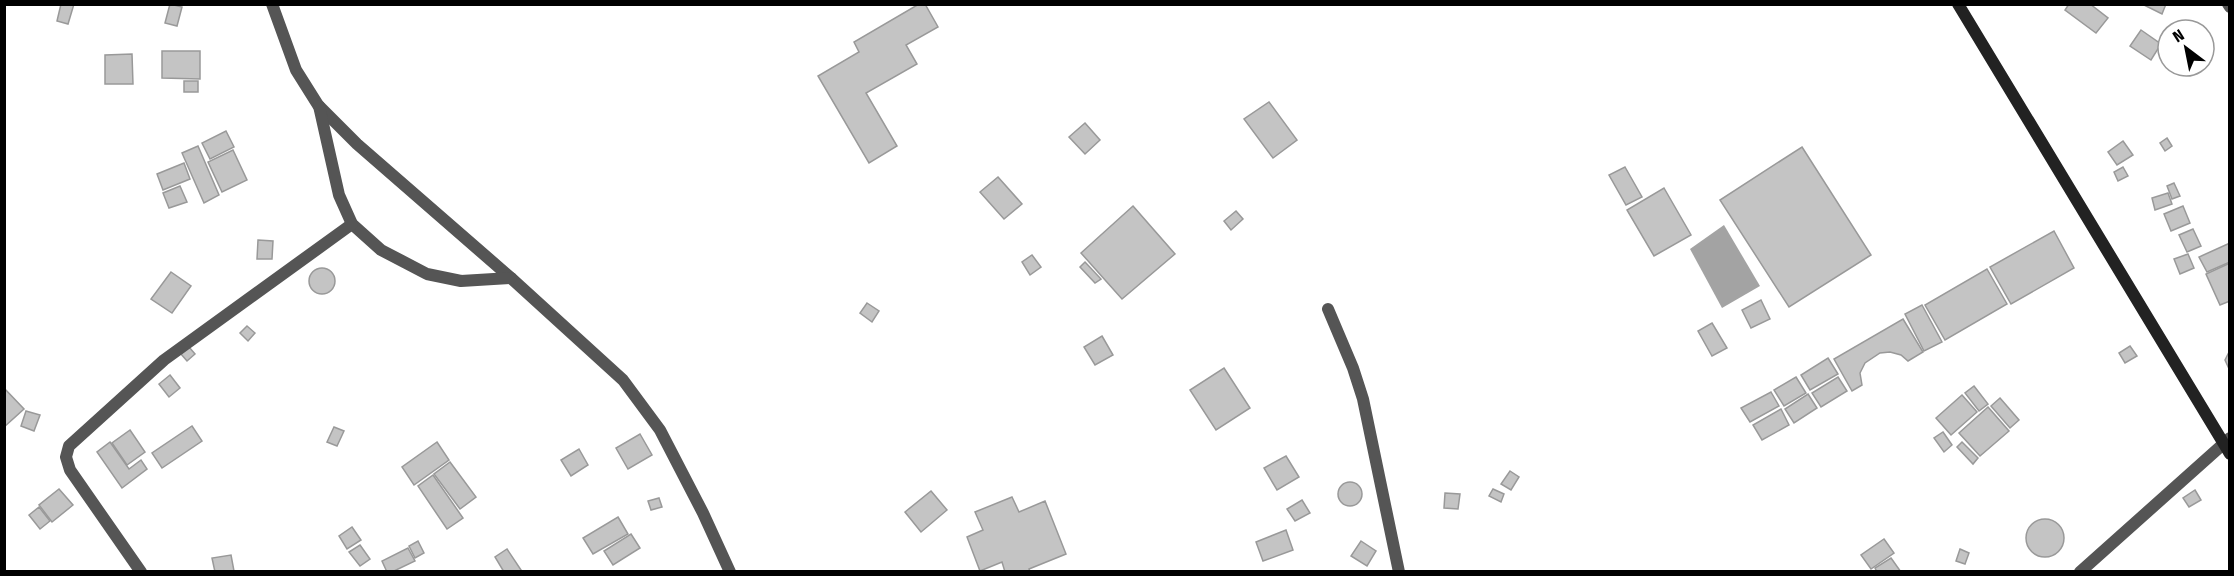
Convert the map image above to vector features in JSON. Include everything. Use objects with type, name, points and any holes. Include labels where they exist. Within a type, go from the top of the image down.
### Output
[{"type":"main road","points":[[1958,4],[2228,446]]},
{"type":"street","points":[[272,4],[296,70],[318,105],[357,144],[511,278],[622,380],[660,430],[703,513],[730,572]]},
{"type":"street","points":[[318,105],[339,195],[352,224],[381,250],[427,274],[461,281],[511,278]]},
{"type":"street","points":[[141,572],[70,470],[66,457],[69,446],[164,360],[352,224]]},
{"type":"street","points":[[1328,309],[1353,368],[1363,399],[1400,572]]},
{"type":"street","points":[[2080,572],[2228,446]]},
{"type":"shaded area","points":[[1724,225],[1760,286],[1722,308],[1690,249]]},
{"type":"building","points":[[61,4],[74,4],[68,24],[57,21]]},
{"type":"building","points":[[170,4],[182,7],[177,26],[165,23]]},
{"type":"building","points":[[919,4],[925,4],[938,27],[906,45],[917,64],[866,93],[897,146],[869,163],[818,76],[859,52],[854,42]]},
{"type":"building","points":[[2069,4],[2090,4],[2108,18],[2096,33],[2065,10]]},
{"type":"building","points":[[2142,4],[2166,4],[2162,14]]},
{"type":"building","points":[[2141,30],[2156,40],[2156,52],[2151,60],[2130,46]]},
{"type":"building","points":[[162,51],[200,51],[200,79],[162,78]]},
{"type":"building","points":[[132,54],[133,84],[105,84],[105,55]]},
{"type":"building","points":[[184,81],[198,81],[198,92],[184,92]]},
{"type":"building","points":[[1269,102],[1297,140],[1273,158],[1244,119]]},
{"type":"building","points":[[1085,123],[1100,140],[1085,154],[1069,137]]},
{"type":"building","points":[[226,131],[234,147],[210,159],[202,143]]},
{"type":"building","points":[[2167,138],[2172,146],[2165,151],[2160,143]]},
{"type":"building","points":[[2123,141],[2133,155],[2117,165],[2108,152]]},
{"type":"building","points":[[198,146],[219,195],[204,203],[182,153]]},
{"type":"building","points":[[1802,147],[1871,255],[1789,307],[1720,200]]},
{"type":"building","points":[[233,150],[247,180],[222,192],[208,162]]},
{"type":"building","points":[[184,163],[190,179],[163,190],[157,174]]},
{"type":"building","points":[[1625,167],[1642,197],[1626,205],[1609,175]]},
{"type":"building","points":[[2123,167],[2128,176],[2118,181],[2114,172]]},
{"type":"building","points":[[998,177],[1022,204],[1004,219],[980,192]]},
{"type":"building","points":[[2174,183],[2180,196],[2172,199],[2167,186]]},
{"type":"building","points":[[180,186],[187,202],[169,208],[163,193]]},
{"type":"building","points":[[1664,188],[1691,235],[1654,256],[1627,210]]},
{"type":"building","points":[[2168,193],[2172,204],[2155,210],[2152,198]]},
{"type":"building","points":[[1133,206],[1175,254],[1122,299],[1081,253]]},
{"type":"building","points":[[2183,206],[2190,223],[2171,231],[2164,214]]},
{"type":"building","points":[[1236,211],[1243,219],[1231,230],[1224,221]]},
{"type":"building","points":[[2193,229],[2201,246],[2187,252],[2179,235]]},
{"type":"building","points":[[2054,231],[2074,268],[2011,304],[1990,267]]},
{"type":"building","points":[[258,240],[273,241],[272,259],[257,259]]},
{"type":"building","points":[[2230,243],[2230,262],[2207,272],[2199,257]]},
{"type":"building","points":[[2188,254],[2194,268],[2180,274],[2174,259]]},
{"type":"building","points":[[1032,255],[1041,267],[1030,275],[1022,262]]},
{"type":"building","points":[[1085,262],[1101,279],[1095,283],[1080,267]]},
{"type":"building","points":[[2230,263],[2230,301],[2220,305],[2206,274]]},
{"type":"building","points":[[322,268],[331,272],[335,281],[331,290],[322,294],[313,290],[309,281],[313,272]]},
{"type":"building","points":[[1987,269],[2007,304],[1945,340],[1925,305]]},
{"type":"building","points":[[171,272],[191,286],[172,313],[151,299]]},
{"type":"building","points":[[1761,300],[1770,319],[1751,328],[1742,310]]},
{"type":"building","points":[[867,303],[879,311],[872,322],[860,313]]},
{"type":"building","points":[[1922,305],[1942,342],[1924,351],[1905,314]]},
{"type":"building","points":[[1903,319],[1923,352],[1908,361],[1901,355],[1890,352],[1880,353],[1865,363],[1860,373],[1862,385],[1852,391],[1834,359]]},
{"type":"building","points":[[1712,323],[1727,348],[1712,356],[1698,331]]},
{"type":"building","points":[[247,326],[255,333],[248,341],[240,333]]},
{"type":"building","points":[[1102,336],[1113,355],[1095,365],[1084,347]]},
{"type":"building","points":[[2130,346],[2137,356],[2125,363],[2119,353]]},
{"type":"building","points":[[189,347],[195,354],[187,361],[181,354]]},
{"type":"building","points":[[2230,350],[2230,371],[2225,360]]},
{"type":"building","points":[[1828,358],[1838,374],[1810,390],[1801,375]]},
{"type":"building","points":[[1224,368],[1250,408],[1216,430],[1190,390]]},
{"type":"building","points":[[170,375],[180,388],[169,397],[159,384]]},
{"type":"building","points":[[1796,377],[1806,393],[1784,406],[1774,390]]},
{"type":"building","points":[[1838,377],[1847,391],[1821,407],[1812,393]]},
{"type":"building","points":[[1974,386],[1988,404],[1979,411],[1965,393]]},
{"type":"building","points":[[4,388],[24,409],[4,427]]},
{"type":"building","points":[[1771,392],[1779,406],[1750,422],[1741,408]]},
{"type":"building","points":[[1808,394],[1817,408],[1794,423],[1785,409]]},
{"type":"building","points":[[1962,395],[1977,412],[1951,435],[1936,418]]},
{"type":"building","points":[[2000,398],[2019,420],[2010,428],[1991,406]]},
{"type":"building","points":[[1988,407],[2009,431],[1980,456],[1959,433]]},
{"type":"building","points":[[1781,409],[1789,425],[1762,440],[1753,425]]},
{"type":"building","points":[[26,411],[40,415],[34,431],[21,426]]},
{"type":"building","points":[[192,426],[202,441],[162,468],[152,453]]},
{"type":"building","points":[[334,427],[344,431],[337,446],[327,442]]},
{"type":"building","points":[[130,430],[145,452],[127,465],[112,443]]},
{"type":"building","points":[[1943,432],[1952,445],[1944,452],[1934,438]]},
{"type":"building","points":[[640,434],[652,455],[628,469],[616,448]]},
{"type":"building","points":[[110,442],[129,469],[141,460],[147,469],[122,488],[97,452]]},
{"type":"building","points":[[437,442],[449,460],[414,485],[402,467]]},
{"type":"building","points":[[1962,442],[1978,458],[1973,464],[1957,447]]},
{"type":"building","points":[[579,449],[588,465],[571,476],[561,460]]},
{"type":"building","points":[[1286,456],[1299,477],[1277,490],[1264,468]]},
{"type":"building","points":[[450,462],[476,497],[460,509],[434,474]]},
{"type":"building","points":[[1510,471],[1519,477],[1511,490],[1501,484]]},
{"type":"building","points":[[433,475],[463,518],[447,529],[418,486]]},
{"type":"building","points":[[1350,482],[1355,483],[1361,489],[1361,499],[1355,505],[1350,506],[1345,505],[1339,499],[1338,494],[1339,489],[1345,483]]},
{"type":"building","points":[[59,489],[73,505],[52,522],[39,505]]},
{"type":"building","points":[[1493,489],[1504,494],[1501,502],[1489,496]]},
{"type":"building","points":[[2195,490],[2201,500],[2189,507],[2183,498]]},
{"type":"building","points":[[931,491],[947,510],[921,532],[905,512]]},
{"type":"building","points":[[1445,493],[1460,494],[1458,509],[1444,508]]},
{"type":"building","points":[[1012,497],[1019,512],[1045,501],[1066,554],[1029,569],[1030,572],[1005,572],[1002,562],[980,571],[967,537],[983,530],[975,512]]},
{"type":"building","points":[[659,498],[662,507],[651,510],[648,501]]},
{"type":"building","points":[[1302,500],[1310,513],[1295,521],[1287,509]]},
{"type":"building","points":[[39,507],[50,521],[40,529],[29,515]]},
{"type":"building","points":[[618,517],[628,534],[593,554],[583,538]]},
{"type":"building","points":[[2045,519],[2058,525],[2064,538],[2058,551],[2045,557],[2032,551],[2026,538],[2032,525]]},
{"type":"building","points":[[352,527],[361,540],[347,549],[339,536]]},
{"type":"building","points":[[1286,530],[1293,550],[1263,561],[1256,542]]},
{"type":"building","points":[[631,534],[640,548],[613,565],[604,551]]},
{"type":"building","points":[[1884,539],[1894,553],[1871,569],[1861,555]]},
{"type":"building","points":[[418,541],[424,553],[415,558],[409,546]]},
{"type":"building","points":[[1361,541],[1376,551],[1367,566],[1351,556]]},
{"type":"building","points":[[360,545],[370,559],[360,566],[349,552]]},
{"type":"building","points":[[408,548],[415,561],[392,572],[387,572],[382,561]]},
{"type":"building","points":[[507,549],[521,570],[519,572],[504,572],[495,557]]},
{"type":"building","points":[[1960,549],[1969,553],[1965,564],[1956,561]]},
{"type":"building","points":[[231,555],[234,571],[215,572],[212,558]]},
{"type":"building","points":[[1891,558],[1901,572],[1877,572],[1875,568]]}]
